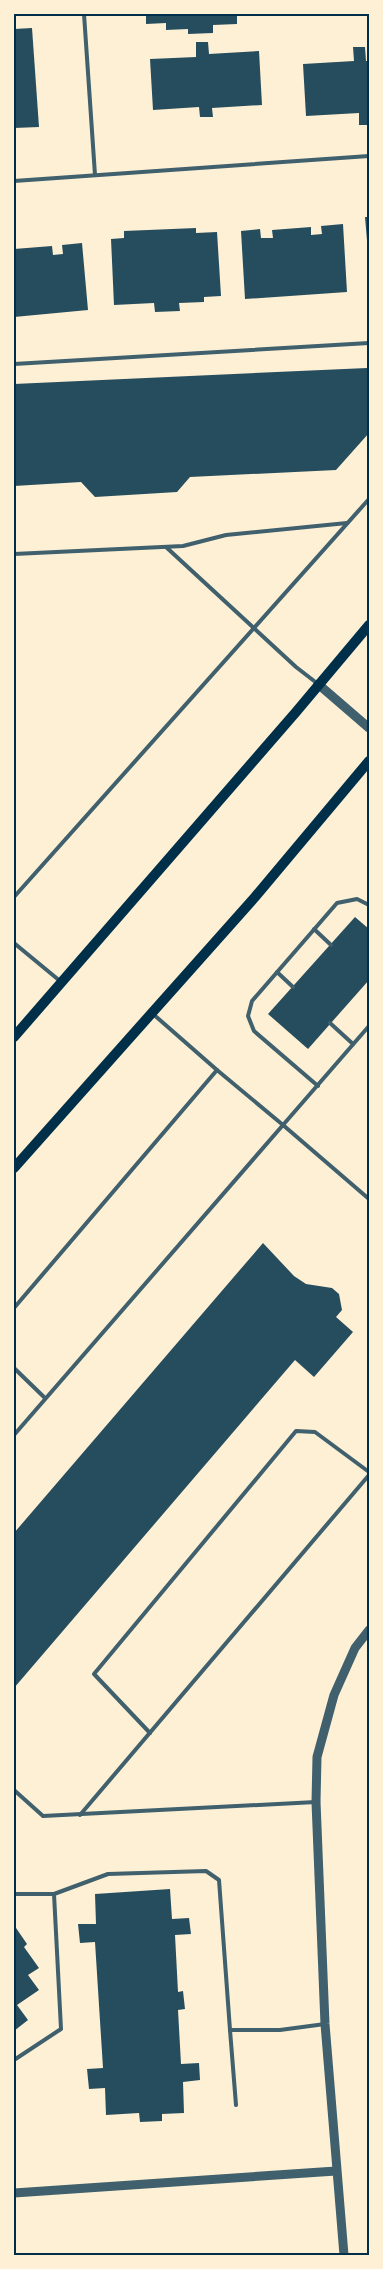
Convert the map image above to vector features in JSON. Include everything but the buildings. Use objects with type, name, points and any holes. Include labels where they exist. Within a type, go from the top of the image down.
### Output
[{"type":"main road","points":[[14,1037],[369,625]]},
{"type":"main road","points":[[14,1168],[153,1013],[369,761]]},
{"type":"street","points":[[318,684],[369,728]]},
{"type":"street","points":[[344,2255],[325,2024],[316,1802],[317,1757],[334,1695],[355,1648],[369,1630]]},
{"type":"street","points":[[14,2193],[336,2170]]},
{"type":"lane","points":[[84,14],[95,175]]},
{"type":"lane","points":[[14,181],[369,156]]},
{"type":"lane","points":[[14,364],[369,343]]},
{"type":"lane","points":[[14,897],[369,499]]},
{"type":"lane","points":[[14,554],[182,546],[226,535],[348,523]]},
{"type":"lane","points":[[166,547],[296,667],[318,684]]},
{"type":"lane","points":[[318,1086],[254,1031],[248,1016],[252,1001],[337,903],[357,899],[369,904]]},
{"type":"lane","points":[[314,929],[331,945]]},
{"type":"lane","points":[[14,943],[62,983]]},
{"type":"lane","points":[[277,972],[293,987]]},
{"type":"lane","points":[[153,1013],[216,1070],[369,1199]]},
{"type":"lane","points":[[330,1023],[353,1044]]},
{"type":"lane","points":[[14,1435],[369,1026]]},
{"type":"lane","points":[[14,1308],[216,1070]]},
{"type":"lane","points":[[14,1368],[45,1398]]},
{"type":"lane","points":[[80,1815],[150,1733],[369,1473],[315,1432],[296,1431],[94,1674],[150,1733]]},
{"type":"lane","points":[[14,1790],[43,1816],[316,1802]]},
{"type":"lane","points":[[14,1894],[54,1894],[108,1874],[206,1871],[219,1880],[236,2105]]},
{"type":"lane","points":[[14,2060],[61,2029],[54,1894]]},
{"type":"lane","points":[[230,2030],[280,2030],[325,2024]]}]
